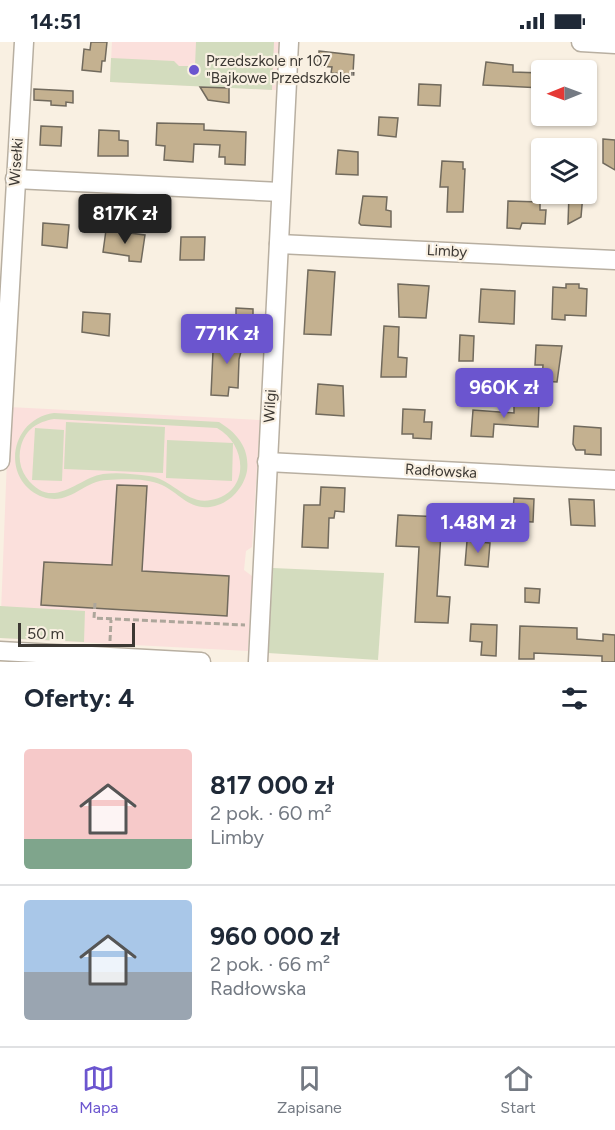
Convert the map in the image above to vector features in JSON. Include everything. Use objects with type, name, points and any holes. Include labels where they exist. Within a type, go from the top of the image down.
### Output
[{"type":"street","name":"Wisełki","points":[[0,462],[24,42]]},
{"type":"street","name":"Wilgi","points":[[258,662],[289,42]]},
{"type":"street","points":[[581,42],[615,44]]},
{"type":"street","points":[[15,179],[281,192]]},
{"type":"street","name":"Limby","points":[[279,244],[615,260]]},
{"type":"street","name":"Radłowska","points":[[267,462],[615,480]]},
{"type":"street","points":[[0,651],[201,662]]},
{"type":"path","points":[[95,603],[94,618],[259,625]]},
{"type":"path","points":[[217,615],[217,623]]},
{"type":"path","points":[[110,657],[111,619]]},
{"type":"shaded area","name":"Przedszkole nr 107 \"Bajkowe Przedszkole\"","points":[[112,42],[279,42],[276,90],[110,82]]},
{"type":"shaded area","points":[[9,407],[260,420],[252,547],[246,551],[244,570],[252,576],[248,651],[0,638]]},
{"type":"green space","name":"Przedszkole nr 107 \"Bajkowe Przedszkole\"","points":[[196,42],[274,42],[272,90],[110,82],[111,58],[174,61],[179,66],[195,66]]},
{"type":"green space","points":[[54,413],[219,422],[241,442],[246,455],[247,471],[240,488],[226,501],[215,506],[199,507],[162,485],[135,479],[98,481],[69,496],[53,499],[43,497],[29,489],[20,478],[16,465],[19,438],[27,426],[39,418]],"holes":[[[54,419],[217,428],[235,445],[240,468],[233,488],[224,496],[211,500],[194,499],[158,478],[126,473],[103,474],[55,493],[45,492],[26,477],[20,462],[21,446],[29,431],[37,424]]]},
{"type":"green space","points":[[66,422],[165,427],[163,473],[64,469]]},
{"type":"green space","points":[[35,428],[64,430],[62,481],[32,480]]},
{"type":"green space","points":[[167,440],[233,443],[232,481],[166,478]]},
{"type":"green space","points":[[273,568],[384,573],[378,660],[268,653]]},
{"type":"green space","points":[[0,606],[85,611],[84,642],[0,638]]},
{"type":"building","points":[[91,42],[107,42],[101,72],[82,70],[84,49],[90,50]]},
{"type":"building","points":[[319,51],[354,55],[353,74],[331,73],[332,67],[318,66]]},
{"type":"building","points":[[486,62],[513,65],[513,72],[531,73],[531,87],[483,85]]},
{"type":"building","points":[[419,84],[441,85],[440,106],[418,105]]},
{"type":"building","points":[[200,87],[229,88],[229,103],[208,100]]},
{"type":"building","points":[[34,89],[73,91],[73,103],[66,102],[66,106],[51,105],[51,101],[34,100]]},
{"type":"building","points":[[379,117],[398,118],[396,137],[378,135]]},
{"type":"building","points":[[157,123],[204,124],[204,130],[246,132],[245,165],[225,164],[225,157],[219,157],[220,145],[194,144],[193,162],[164,160],[165,146],[156,145]]},
{"type":"building","points":[[41,126],[62,127],[61,146],[40,145]]},
{"type":"building","points":[[99,130],[119,131],[119,140],[128,141],[128,156],[98,156]]},
{"type":"building","points":[[603,139],[615,140],[615,170],[603,163]]},
{"type":"building","points":[[338,150],[358,152],[358,175],[336,174]]},
{"type":"building","points":[[442,161],[463,162],[463,169],[465,169],[463,212],[447,212],[448,187],[440,187]]},
{"type":"building","points":[[363,196],[387,197],[386,210],[391,211],[391,227],[359,223]]},
{"type":"building","points":[[508,201],[531,202],[531,204],[540,204],[540,210],[546,210],[545,224],[522,223],[520,229],[507,228]]},
{"type":"building","points":[[569,204],[582,204],[581,217],[568,224]]},
{"type":"building","points":[[43,223],[69,225],[67,248],[42,245]]},
{"type":"building","points":[[106,230],[145,235],[141,262],[129,261],[129,256],[103,252]]},
{"type":"building","points":[[181,237],[205,237],[204,260],[180,260]]},
{"type":"building","points":[[308,270],[335,272],[331,335],[304,334]]},
{"type":"building","points":[[398,284],[429,286],[426,318],[399,317]]},
{"type":"building","points":[[566,284],[579,284],[579,288],[587,289],[586,316],[565,315],[565,320],[552,319],[553,287],[566,288]]},
{"type":"building","points":[[481,289],[515,291],[514,324],[479,322]]},
{"type":"building","points":[[236,308],[253,309],[253,320],[236,320]]},
{"type":"building","points":[[83,312],[110,314],[109,336],[82,332]]},
{"type":"building","points":[[384,326],[399,327],[398,357],[407,358],[406,377],[381,377]]},
{"type":"building","points":[[223,333],[241,334],[244,341],[239,359],[238,388],[229,387],[228,396],[211,395],[213,351],[222,351]]},
{"type":"building","points":[[460,335],[474,336],[473,361],[459,361]]},
{"type":"building","points":[[536,345],[562,346],[557,382],[542,381],[543,365],[535,365]]},
{"type":"building","points":[[318,384],[343,386],[344,416],[316,414]]},
{"type":"building","points":[[514,404],[539,405],[538,427],[494,424],[493,437],[471,436],[473,410],[514,413]]},
{"type":"building","points":[[403,409],[425,410],[424,422],[432,422],[431,439],[413,438],[413,434],[402,434]]},
{"type":"building","points":[[574,426],[601,428],[601,455],[585,454],[585,450],[576,450],[573,444]]},
{"type":"building","points":[[117,485],[147,486],[142,571],[229,576],[227,616],[41,605],[44,562],[112,565]]},
{"type":"building","points":[[321,487],[345,488],[344,512],[335,511],[334,518],[329,518],[328,548],[302,547],[304,505],[320,505]]},
{"type":"building","points":[[514,498],[534,499],[533,522],[512,521]]},
{"type":"building","points":[[569,499],[594,500],[595,526],[571,525]]},
{"type":"building","points":[[398,515],[442,517],[437,596],[450,597],[448,623],[415,622],[419,547],[396,546]]},
{"type":"building","points":[[467,541],[490,543],[488,567],[465,565]]},
{"type":"building","points":[[525,588],[540,589],[539,603],[525,602]]},
{"type":"building","points":[[471,624],[497,625],[496,656],[481,655],[482,642],[470,641]]},
{"type":"building","points":[[520,626],[577,628],[577,639],[603,641],[603,634],[615,635],[615,662],[602,662],[602,656],[534,653],[534,659],[519,659]]},
{"type":"place","name":"Przedszkole nr 107 \"Bajkowe Przedszkole\"","points":[[194,70]]}]
